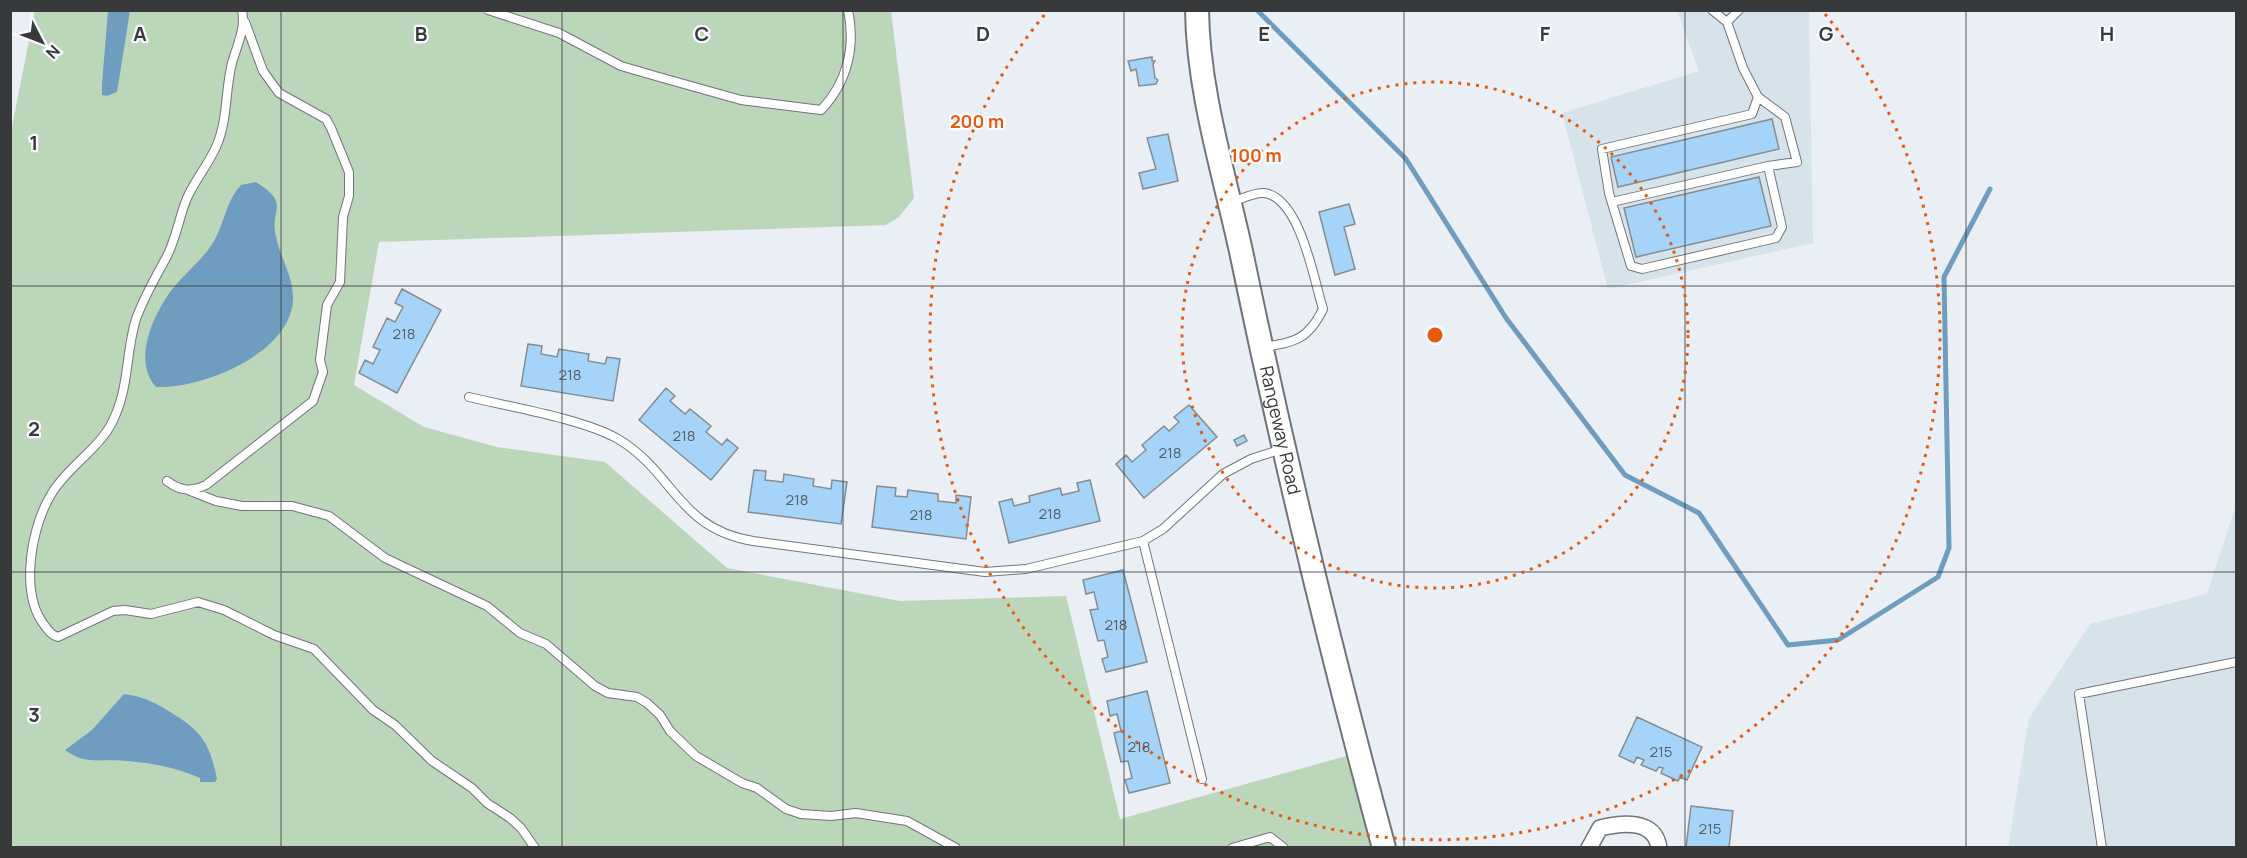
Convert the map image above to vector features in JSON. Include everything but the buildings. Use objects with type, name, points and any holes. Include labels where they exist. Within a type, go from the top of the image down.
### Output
[{"type":"street","name":"Rangeway Road","points":[[1197,10],[1202,70],[1262,347],[1342,694],[1384,848]]},
{"type":"street","points":[[1589,848],[1600,828],[1624,822],[1644,826],[1658,841],[1659,848]]},
{"type":"lane","points":[[188,490],[206,485],[235,465],[278,426],[314,401],[323,372],[320,360],[327,305],[340,282],[349,172],[339,142],[326,119],[279,93],[263,71],[242,10]]},
{"type":"lane","points":[[488,10],[559,33],[621,66],[741,100],[821,111],[833,98],[847,70],[852,39],[849,10]]},
{"type":"lane","points":[[1612,202],[1768,166],[1797,162],[1785,117],[1758,97],[1743,68],[1727,22],[1712,10]]},
{"type":"lane","points":[[1727,22],[1739,10]]},
{"type":"lane","points":[[245,22],[226,91],[226,111],[217,146],[186,201],[167,256],[147,290],[136,321],[124,386],[115,419],[89,452],[58,483],[45,509],[30,566],[29,591],[35,614],[52,635],[58,637],[113,611],[125,610],[151,614],[198,603],[224,610],[274,635],[314,649],[373,710],[395,725],[432,761],[472,788],[488,803],[510,818],[521,828],[535,848]]},
{"type":"lane","points":[[1758,97],[1752,114],[1602,149],[1612,202],[1631,266],[1642,269],[1776,238],[1782,227],[1768,166]]},
{"type":"lane","points":[[1230,202],[1262,193],[1279,198],[1292,214],[1302,239],[1323,309],[1314,329],[1293,343],[1262,347]]},
{"type":"lane","points":[[469,397],[574,423],[617,438],[638,455],[700,521],[716,531],[738,539],[985,572],[1026,569],[1143,541],[1163,529],[1224,474],[1251,459],[1286,447]]},
{"type":"lane","points":[[167,481],[176,488],[224,503],[242,506],[292,506],[329,516],[385,558],[487,606],[520,633],[546,644],[595,686],[608,693],[637,698],[647,703],[660,715],[670,731],[696,756],[742,783],[757,788],[786,809],[801,814],[831,816],[856,813],[907,821],[956,848]]},
{"type":"lane","points":[[1143,541],[1202,779]]},
{"type":"lane","points":[[2102,848],[2079,694],[2236,662]]},
{"type":"lane","points":[[1232,848],[1270,837],[1284,848]]},
{"type":"shaded area","points":[[1677,11],[1809,11],[1813,243],[1608,289],[1562,113],[1699,71]]},
{"type":"shaded area","points":[[2236,505],[2236,847],[2008,848],[2029,718],[2090,624],[2207,594]]},
{"type":"green space","points":[[35,10],[891,11],[914,198],[899,217],[886,225],[379,242],[354,385],[424,427],[497,447],[605,462],[727,568],[900,601],[1066,596],[1120,819],[1350,755],[1375,848],[11,848],[10,137]]},
{"type":"water","points":[[108,11],[130,11],[117,92],[107,96],[102,95],[102,84]]},
{"type":"water","points":[[256,182],[273,196],[276,202],[276,237],[293,292],[288,319],[277,337],[260,352],[241,364],[219,375],[196,382],[156,387],[149,377],[145,354],[150,331],[160,308],[171,290],[214,241],[236,191],[241,185]]},
{"type":"water","points":[[124,694],[156,704],[195,730],[210,755],[217,779],[215,782],[200,782],[200,778],[192,774],[155,765],[118,760],[87,760],[65,750],[92,730]]},
{"type":"waterway","points":[[1257,10],[1406,159],[1506,318],[1625,475],[1699,513],[1788,645],[1838,640],[1938,577],[1949,548],[1944,277],[1990,189]]}]
